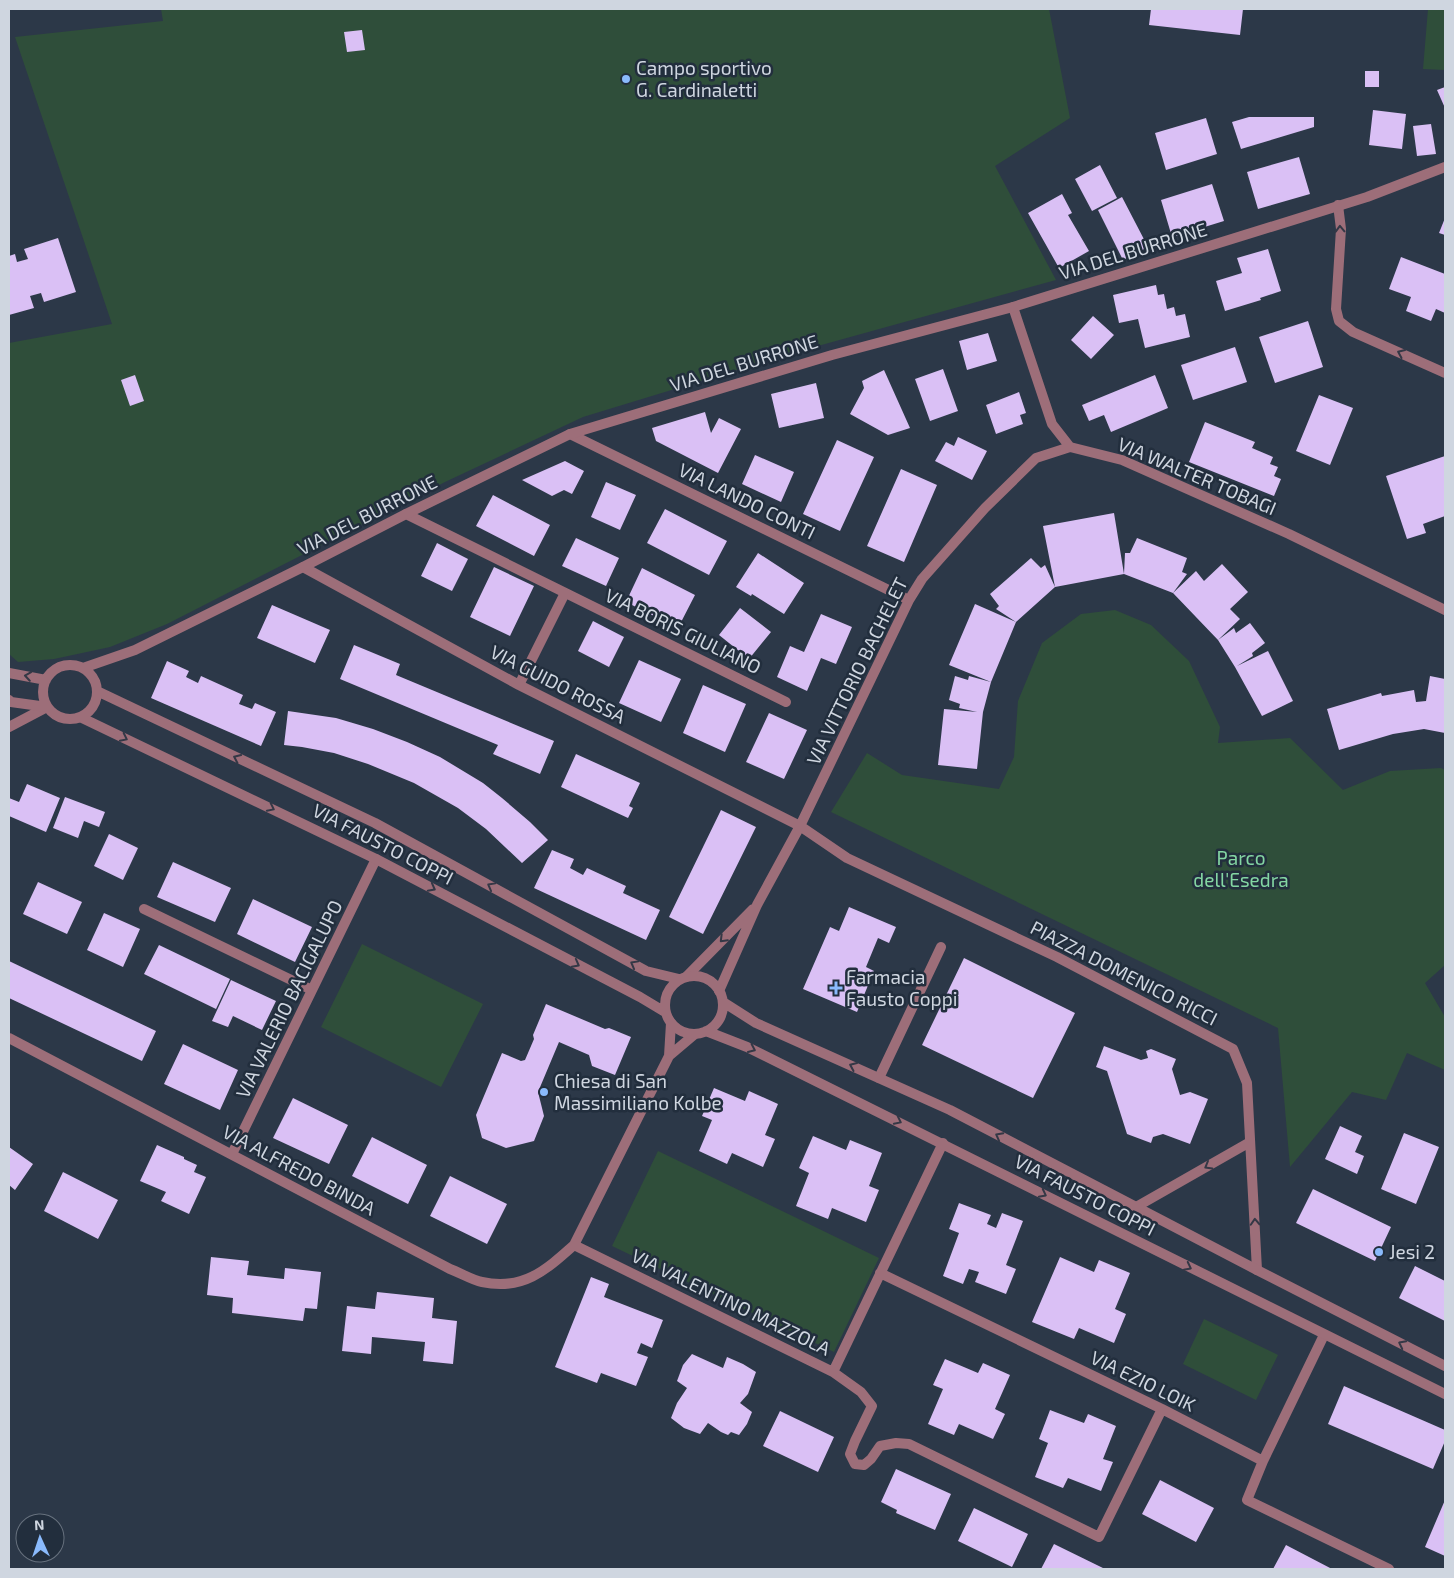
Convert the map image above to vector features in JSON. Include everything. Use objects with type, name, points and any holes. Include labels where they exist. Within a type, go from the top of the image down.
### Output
[{"type":"street","name":"VIA DEL BURRONE","points":[[83,668],[136,650],[570,434],[832,355],[1013,307],[1367,197],[1443,170]]},
{"type":"street","points":[[1338,205],[1341,229],[1336,309],[1339,321],[1353,332],[1445,373]]},
{"type":"street","points":[[1013,307],[1052,424],[1070,447]]},
{"type":"street","name":"VIA LANDO CONTI","points":[[570,434],[909,600]]},
{"type":"street","name":"VIA VITTORIO BACHELET","points":[[719,991],[757,905],[800,826],[909,600],[922,579],[985,508],[1036,458],[1070,447]]},
{"type":"street","name":"VIA WALTER TOBAGI","points":[[1070,447],[1122,460],[1289,534],[1445,610]]},
{"type":"street","name":"VIA BORIS GIULIANO","points":[[406,514],[786,702]]},
{"type":"street","name":"VIA GUIDO ROSSA","points":[[303,567],[519,685],[800,826]]},
{"type":"street","points":[[519,685],[565,592]]},
{"type":"street","points":[[66,666],[83,668],[93,678],[97,691],[93,707],[80,717],[64,718],[57,716],[47,707],[43,693],[46,680],[51,673],[66,666]]},
{"type":"street","points":[[9,673],[46,680]]},
{"type":"street","name":"VIA FAUSTO COPPI","points":[[97,691],[375,823],[646,971],[683,978],[696,976],[705,978],[713,983],[719,991]]},
{"type":"street","points":[[9,700],[11,702],[47,707]]},
{"type":"street","points":[[9,727],[47,707]]},
{"type":"street","name":"VIA FAUSTO COPPI","points":[[80,717],[376,859],[640,997],[665,1012]]},
{"type":"street","name":"PIAZZA DOMENICO RICCI","points":[[800,826],[847,858],[1057,957],[1233,1049],[1247,1083],[1257,1270]]},
{"type":"street","name":"VIA VALERIO BACIGALUPO","points":[[232,1154],[376,859]]},
{"type":"street","name":"VIA VITTORIO BACHELET","points":[[683,978],[757,905]]},
{"type":"street","points":[[144,909],[312,990]]},
{"type":"street","points":[[879,1078],[941,947]]},
{"type":"street","points":[[683,978],[672,985],[664,1002],[665,1012],[670,1023],[678,1030],[686,1033],[695,1034],[706,1031],[719,1020],[723,1002],[719,991]]},
{"type":"street","name":"VIA FAUSTO COPPI","points":[[723,1002],[756,1024],[950,1110],[1445,1366]]},
{"type":"street","points":[[669,1056],[670,1023]]},
{"type":"street","name":"VIA FAUSTO COPPI","points":[[706,1031],[747,1047],[943,1143],[1445,1394]]},
{"type":"street","points":[[574,1245],[669,1056],[695,1034]]},
{"type":"street","name":"VIA ALFREDO BINDA","points":[[9,1038],[450,1269],[482,1282],[507,1285],[532,1278],[549,1268],[574,1245]]},
{"type":"street","points":[[1136,1207],[1250,1142]]},
{"type":"street","name":"VIA VALENTINO MAZZOLA","points":[[574,1245],[833,1372],[943,1143]]},
{"type":"street","name":"VIA EZIO LOIK","points":[[880,1273],[1162,1409],[1263,1461]]},
{"type":"street","points":[[1324,1335],[1263,1461],[1247,1500],[1389,1569]]},
{"type":"street","points":[[833,1372],[861,1392],[872,1406],[850,1454],[855,1464],[864,1465],[880,1446],[896,1443],[909,1444],[1099,1538],[1162,1409]]},
{"type":"green space","points":[[161,9],[1049,9],[1070,118],[995,166],[1056,280],[789,354],[583,417],[445,482],[167,624],[110,647],[54,659],[18,662],[9,654],[9,343],[112,324],[15,37],[163,21]]},
{"type":"green space","points":[[1428,9],[1445,9],[1445,70],[1423,69]]},
{"type":"green space","name":"Parco dell'Esedra","points":[[1115,610],[1151,625],[1189,661],[1220,727],[1218,743],[1290,738],[1343,790],[1390,771],[1441,768],[1445,770],[1445,965],[1425,983],[1445,1017],[1445,1070],[1407,1053],[1386,1100],[1352,1092],[1290,1167],[1278,1028],[831,812],[867,753],[902,775],[999,789],[1014,757],[1018,701],[1042,643],[1081,614]]},
{"type":"green space","points":[[362,944],[483,1004],[441,1087],[321,1027]]},
{"type":"green space","points":[[658,1151],[879,1258],[834,1352],[612,1246]]},
{"type":"green space","points":[[1204,1319],[1278,1355],[1256,1400],[1183,1364]]},
{"type":"building","points":[[1151,9],[1243,9],[1240,35],[1149,25]]},
{"type":"building","points":[[362,30],[365,50],[347,52],[344,32]]},
{"type":"building","points":[[1365,71],[1379,71],[1379,87],[1365,87]]},
{"type":"building","points":[[1445,87],[1445,108],[1437,90]]},
{"type":"building","points":[[1373,110],[1406,114],[1402,149],[1369,145]]},
{"type":"building","points":[[1249,117],[1314,117],[1314,127],[1241,149],[1232,122]]},
{"type":"building","points":[[1206,118],[1217,154],[1166,170],[1155,133]]},
{"type":"building","points":[[1431,124],[1436,154],[1417,156],[1413,126]]},
{"type":"building","points":[[1299,157],[1310,194],[1258,209],[1247,172]]},
{"type":"building","points":[[1100,165],[1117,198],[1092,211],[1075,179]]},
{"type":"building","points":[[1212,184],[1224,221],[1172,237],[1161,200]]},
{"type":"building","points":[[1062,194],[1072,213],[1068,215],[1089,251],[1059,268],[1028,213]]},
{"type":"building","points":[[1122,197],[1148,247],[1123,260],[1098,210]]},
{"type":"building","points":[[1445,218],[1445,235],[1439,233]]},
{"type":"building","points":[[58,238],[76,292],[44,302],[41,293],[30,296],[34,308],[9,315],[9,256],[15,254],[17,262],[28,259],[24,249]]},
{"type":"building","points":[[1268,249],[1281,291],[1260,298],[1261,300],[1225,311],[1216,281],[1242,273],[1237,258]]},
{"type":"building","points":[[1401,257],[1445,274],[1445,313],[1436,309],[1431,321],[1406,311],[1411,297],[1389,289]]},
{"type":"building","points":[[1156,285],[1158,295],[1164,294],[1167,309],[1174,307],[1176,316],[1185,314],[1190,337],[1145,348],[1138,319],[1119,323],[1113,295]]},
{"type":"building","points":[[1093,316],[1114,335],[1091,359],[1071,340]]},
{"type":"building","points":[[1308,321],[1323,367],[1275,383],[1259,337]]},
{"type":"building","points":[[988,333],[997,361],[967,370],[959,341]]},
{"type":"building","points":[[1235,347],[1247,382],[1193,400],[1181,365]]},
{"type":"building","points":[[943,369],[958,411],[930,421],[915,379]]},
{"type":"building","points":[[884,370],[910,428],[888,435],[850,414],[864,388],[862,381]]},
{"type":"building","points":[[135,375],[144,401],[130,406],[121,380]]},
{"type":"building","points":[[1155,375],[1168,408],[1111,432],[1104,415],[1089,421],[1082,405]]},
{"type":"building","points":[[816,383],[824,418],[779,428],[771,394]]},
{"type":"building","points":[[1019,392],[1026,413],[1020,415],[1023,424],[996,434],[986,405]]},
{"type":"building","points":[[1319,395],[1353,408],[1330,465],[1296,451]]},
{"type":"building","points":[[705,412],[711,433],[719,418],[741,429],[718,473],[656,441],[652,428]]},
{"type":"building","points":[[1205,422],[1255,442],[1252,448],[1273,457],[1270,464],[1278,467],[1274,476],[1281,479],[1274,496],[1189,462]]},
{"type":"building","points":[[958,437],[987,451],[972,480],[935,461],[946,442],[954,446]]},
{"type":"building","points":[[837,440],[874,457],[840,531],[803,514]]},
{"type":"building","points":[[755,455],[794,472],[781,502],[742,484]]},
{"type":"building","points":[[1445,456],[1445,516],[1423,524],[1426,533],[1407,539],[1386,476]]},
{"type":"building","points":[[565,461],[584,471],[572,494],[564,490],[552,496],[522,480]]},
{"type":"building","points":[[901,469],[937,485],[904,562],[867,546]]},
{"type":"building","points":[[606,482],[636,495],[620,530],[591,517]]},
{"type":"building","points":[[493,495],[550,525],[534,556],[476,526]]},
{"type":"building","points":[[665,509],[727,541],[709,575],[647,543]]},
{"type":"building","points":[[1114,513],[1124,574],[1055,587],[1043,526]]},
{"type":"building","points":[[576,538],[619,558],[606,586],[562,566]]},
{"type":"building","points":[[1137,538],[1187,558],[1182,572],[1187,574],[1173,593],[1124,574],[1125,553],[1130,553]]},
{"type":"building","points":[[437,543],[468,559],[452,591],[421,576]]},
{"type":"building","points":[[758,553],[804,583],[784,614],[752,594],[751,596],[736,587]]},
{"type":"building","points":[[1031,558],[1041,568],[1045,565],[1055,587],[1016,622],[996,609],[999,606],[990,594]]},
{"type":"building","points":[[1222,564],[1248,592],[1230,609],[1240,619],[1218,640],[1173,593],[1196,571],[1204,581]]},
{"type":"building","points":[[494,567],[534,586],[510,636],[470,617]]},
{"type":"building","points":[[642,568],[695,595],[678,628],[626,602]]},
{"type":"building","points":[[975,604],[1016,622],[991,682],[949,665]]},
{"type":"building","points":[[272,605],[330,630],[315,663],[257,638]]},
{"type":"building","points":[[740,608],[771,632],[749,659],[719,635]]},
{"type":"building","points":[[821,614],[852,627],[836,664],[821,658],[807,691],[777,677],[790,646],[804,652]]},
{"type":"building","points":[[593,621],[624,637],[609,667],[578,651]]},
{"type":"building","points":[[1250,623],[1265,643],[1252,653],[1253,656],[1237,666],[1268,651],[1293,701],[1262,716],[1218,640],[1234,628],[1236,633]]},
{"type":"building","points":[[354,645],[400,664],[396,675],[554,741],[540,774],[493,754],[498,745],[340,679]]},
{"type":"building","points":[[639,660],[681,679],[661,722],[619,703]]},
{"type":"building","points":[[167,661],[189,671],[186,677],[198,683],[201,676],[243,695],[239,704],[252,709],[255,703],[276,712],[261,746],[151,698]]},
{"type":"building","points":[[955,676],[968,680],[969,676],[991,682],[983,712],[977,769],[938,765],[944,709],[977,712],[959,708],[960,704],[949,700]]},
{"type":"building","points":[[1430,676],[1445,679],[1445,733],[1424,729],[1393,734],[1339,750],[1327,709],[1381,693],[1382,696],[1414,690],[1416,702],[1426,701]]},
{"type":"building","points":[[703,685],[746,704],[725,752],[683,733]]},
{"type":"building","points":[[288,711],[336,718],[373,729],[440,757],[483,783],[530,822],[548,840],[522,863],[486,829],[458,808],[414,783],[368,764],[334,753],[284,745]]},
{"type":"building","points":[[769,713],[807,730],[784,779],[746,762]]},
{"type":"building","points":[[576,754],[640,783],[629,806],[633,808],[628,818],[561,787]]},
{"type":"building","points":[[27,784],[60,798],[46,832],[9,816],[9,798],[19,802]]},
{"type":"building","points":[[65,797],[105,812],[99,827],[84,821],[78,838],[53,828]]},
{"type":"building","points":[[721,810],[756,827],[703,934],[669,917]]},
{"type":"building","points":[[109,834],[138,848],[123,880],[94,866]]},
{"type":"building","points":[[552,850],[574,859],[570,868],[583,875],[587,868],[626,886],[623,893],[660,910],[646,940],[534,888]]},
{"type":"building","points":[[173,862],[231,888],[215,922],[157,897]]},
{"type":"building","points":[[38,882],[82,902],[67,934],[23,914]]},
{"type":"building","points":[[253,899],[312,927],[295,962],[237,934]]},
{"type":"building","points":[[849,907],[896,927],[889,943],[878,938],[866,967],[874,971],[857,1012],[803,989],[830,927],[839,931]]},
{"type":"building","points":[[104,913],[140,929],[123,967],[87,950]]},
{"type":"building","points":[[159,945],[230,979],[216,1009],[144,974]]},
{"type":"building","points":[[964,958],[1075,1013],[1033,1098],[922,1045]]},
{"type":"building","points":[[9,961],[156,1031],[142,1061],[9,998]]},
{"type":"building","points":[[231,980],[276,1001],[262,1030],[233,1016],[228,1027],[212,1021]]},
{"type":"building","points":[[546,1004],[605,1029],[609,1028],[631,1037],[615,1075],[592,1066],[589,1055],[559,1042],[538,1092],[544,1116],[534,1141],[506,1148],[482,1138],[476,1115],[502,1053],[521,1061],[525,1060]]},
{"type":"building","points":[[183,1044],[238,1070],[220,1110],[164,1084]]},
{"type":"building","points":[[1104,1046],[1141,1060],[1148,1058],[1146,1051],[1151,1049],[1176,1059],[1172,1069],[1180,1095],[1190,1092],[1208,1099],[1190,1144],[1163,1134],[1153,1137],[1151,1143],[1127,1134],[1107,1071],[1096,1067]]},
{"type":"building","points":[[714,1088],[745,1101],[749,1091],[778,1104],[765,1135],[775,1139],[763,1167],[732,1153],[727,1164],[699,1151],[712,1120],[702,1116]]},
{"type":"building","points":[[293,1098],[348,1125],[329,1164],[273,1138]]},
{"type":"building","points":[[1340,1126],[1362,1136],[1355,1152],[1364,1156],[1357,1174],[1325,1159]]},
{"type":"building","points":[[1404,1133],[1439,1147],[1416,1204],[1381,1189]]},
{"type":"building","points":[[813,1136],[846,1150],[850,1140],[882,1153],[869,1186],[879,1190],[866,1222],[832,1208],[828,1219],[796,1206],[809,1173],[799,1168]]},
{"type":"building","points":[[372,1137],[427,1165],[408,1204],[352,1176]]},
{"type":"building","points":[[157,1145],[197,1165],[194,1172],[206,1177],[189,1214],[161,1201],[166,1192],[140,1181]]},
{"type":"building","points":[[9,1147],[33,1164],[15,1190],[9,1185]]},
{"type":"building","points":[[63,1172],[118,1200],[98,1239],[44,1211]]},
{"type":"building","points":[[450,1176],[507,1204],[487,1244],[430,1216]]},
{"type":"building","points":[[1313,1189],[1391,1227],[1375,1261],[1296,1223]]},
{"type":"building","points":[[959,1203],[991,1215],[987,1224],[996,1228],[1002,1213],[1023,1221],[1006,1265],[1016,1269],[1006,1294],[975,1282],[979,1272],[969,1269],[963,1284],[943,1276],[959,1233],[949,1229]]},
{"type":"building","points":[[211,1257],[249,1261],[247,1275],[284,1279],[285,1268],[321,1272],[317,1309],[305,1308],[303,1321],[232,1313],[233,1298],[207,1295]]},
{"type":"building","points":[[1060,1257],[1094,1272],[1099,1260],[1130,1273],[1115,1309],[1126,1314],[1114,1343],[1079,1328],[1074,1339],[1032,1322]]},
{"type":"building","points":[[1415,1266],[1445,1281],[1445,1321],[1399,1298]]},
{"type":"building","points":[[591,1277],[609,1284],[604,1297],[663,1320],[652,1348],[641,1343],[637,1353],[648,1357],[636,1386],[601,1373],[597,1383],[555,1367]]},
{"type":"building","points":[[377,1292],[434,1298],[432,1318],[457,1321],[453,1364],[423,1361],[425,1342],[372,1337],[371,1354],[342,1351],[347,1306],[375,1309]]},
{"type":"building","points":[[692,1354],[723,1368],[727,1357],[756,1372],[748,1394],[740,1403],[752,1412],[747,1424],[739,1435],[731,1432],[728,1435],[708,1423],[700,1434],[684,1428],[671,1418],[677,1403],[687,1388],[677,1381],[683,1365]]},
{"type":"building","points":[[945,1359],[978,1373],[983,1363],[1010,1375],[995,1409],[1005,1414],[993,1439],[959,1424],[954,1435],[928,1424],[943,1389],[933,1385]]},
{"type":"building","points":[[1344,1386],[1445,1430],[1445,1441],[1433,1469],[1328,1424]]},
{"type":"building","points":[[1050,1410],[1084,1423],[1088,1414],[1116,1426],[1103,1459],[1113,1462],[1101,1491],[1068,1478],[1063,1488],[1035,1477],[1048,1443],[1039,1439]]},
{"type":"building","points":[[780,1411],[834,1437],[818,1472],[763,1446]]},
{"type":"building","points":[[896,1469],[951,1494],[935,1530],[896,1513],[897,1510],[881,1502]]},
{"type":"building","points":[[1160,1480],[1214,1508],[1196,1542],[1142,1514]]},
{"type":"building","points":[[1445,1500],[1445,1556],[1425,1547]]},
{"type":"building","points":[[974,1508],[1028,1534],[1012,1567],[958,1541]]},
{"type":"building","points":[[1054,1544],[1105,1569],[1041,1569]]},
{"type":"building","points":[[1286,1545],[1332,1569],[1273,1569]]},
{"type":"place","name":"Campo sportivo G. Cardinaletti","points":[[626,79]]},
{"type":"place","name":"Farmacia Fausto Coppi","points":[[836,988]]},
{"type":"place","name":"Chiesa di San Massimiliano Kolbe","points":[[544,1092]]},
{"type":"place","name":"Jesi 2","points":[[1379,1252]]}]
